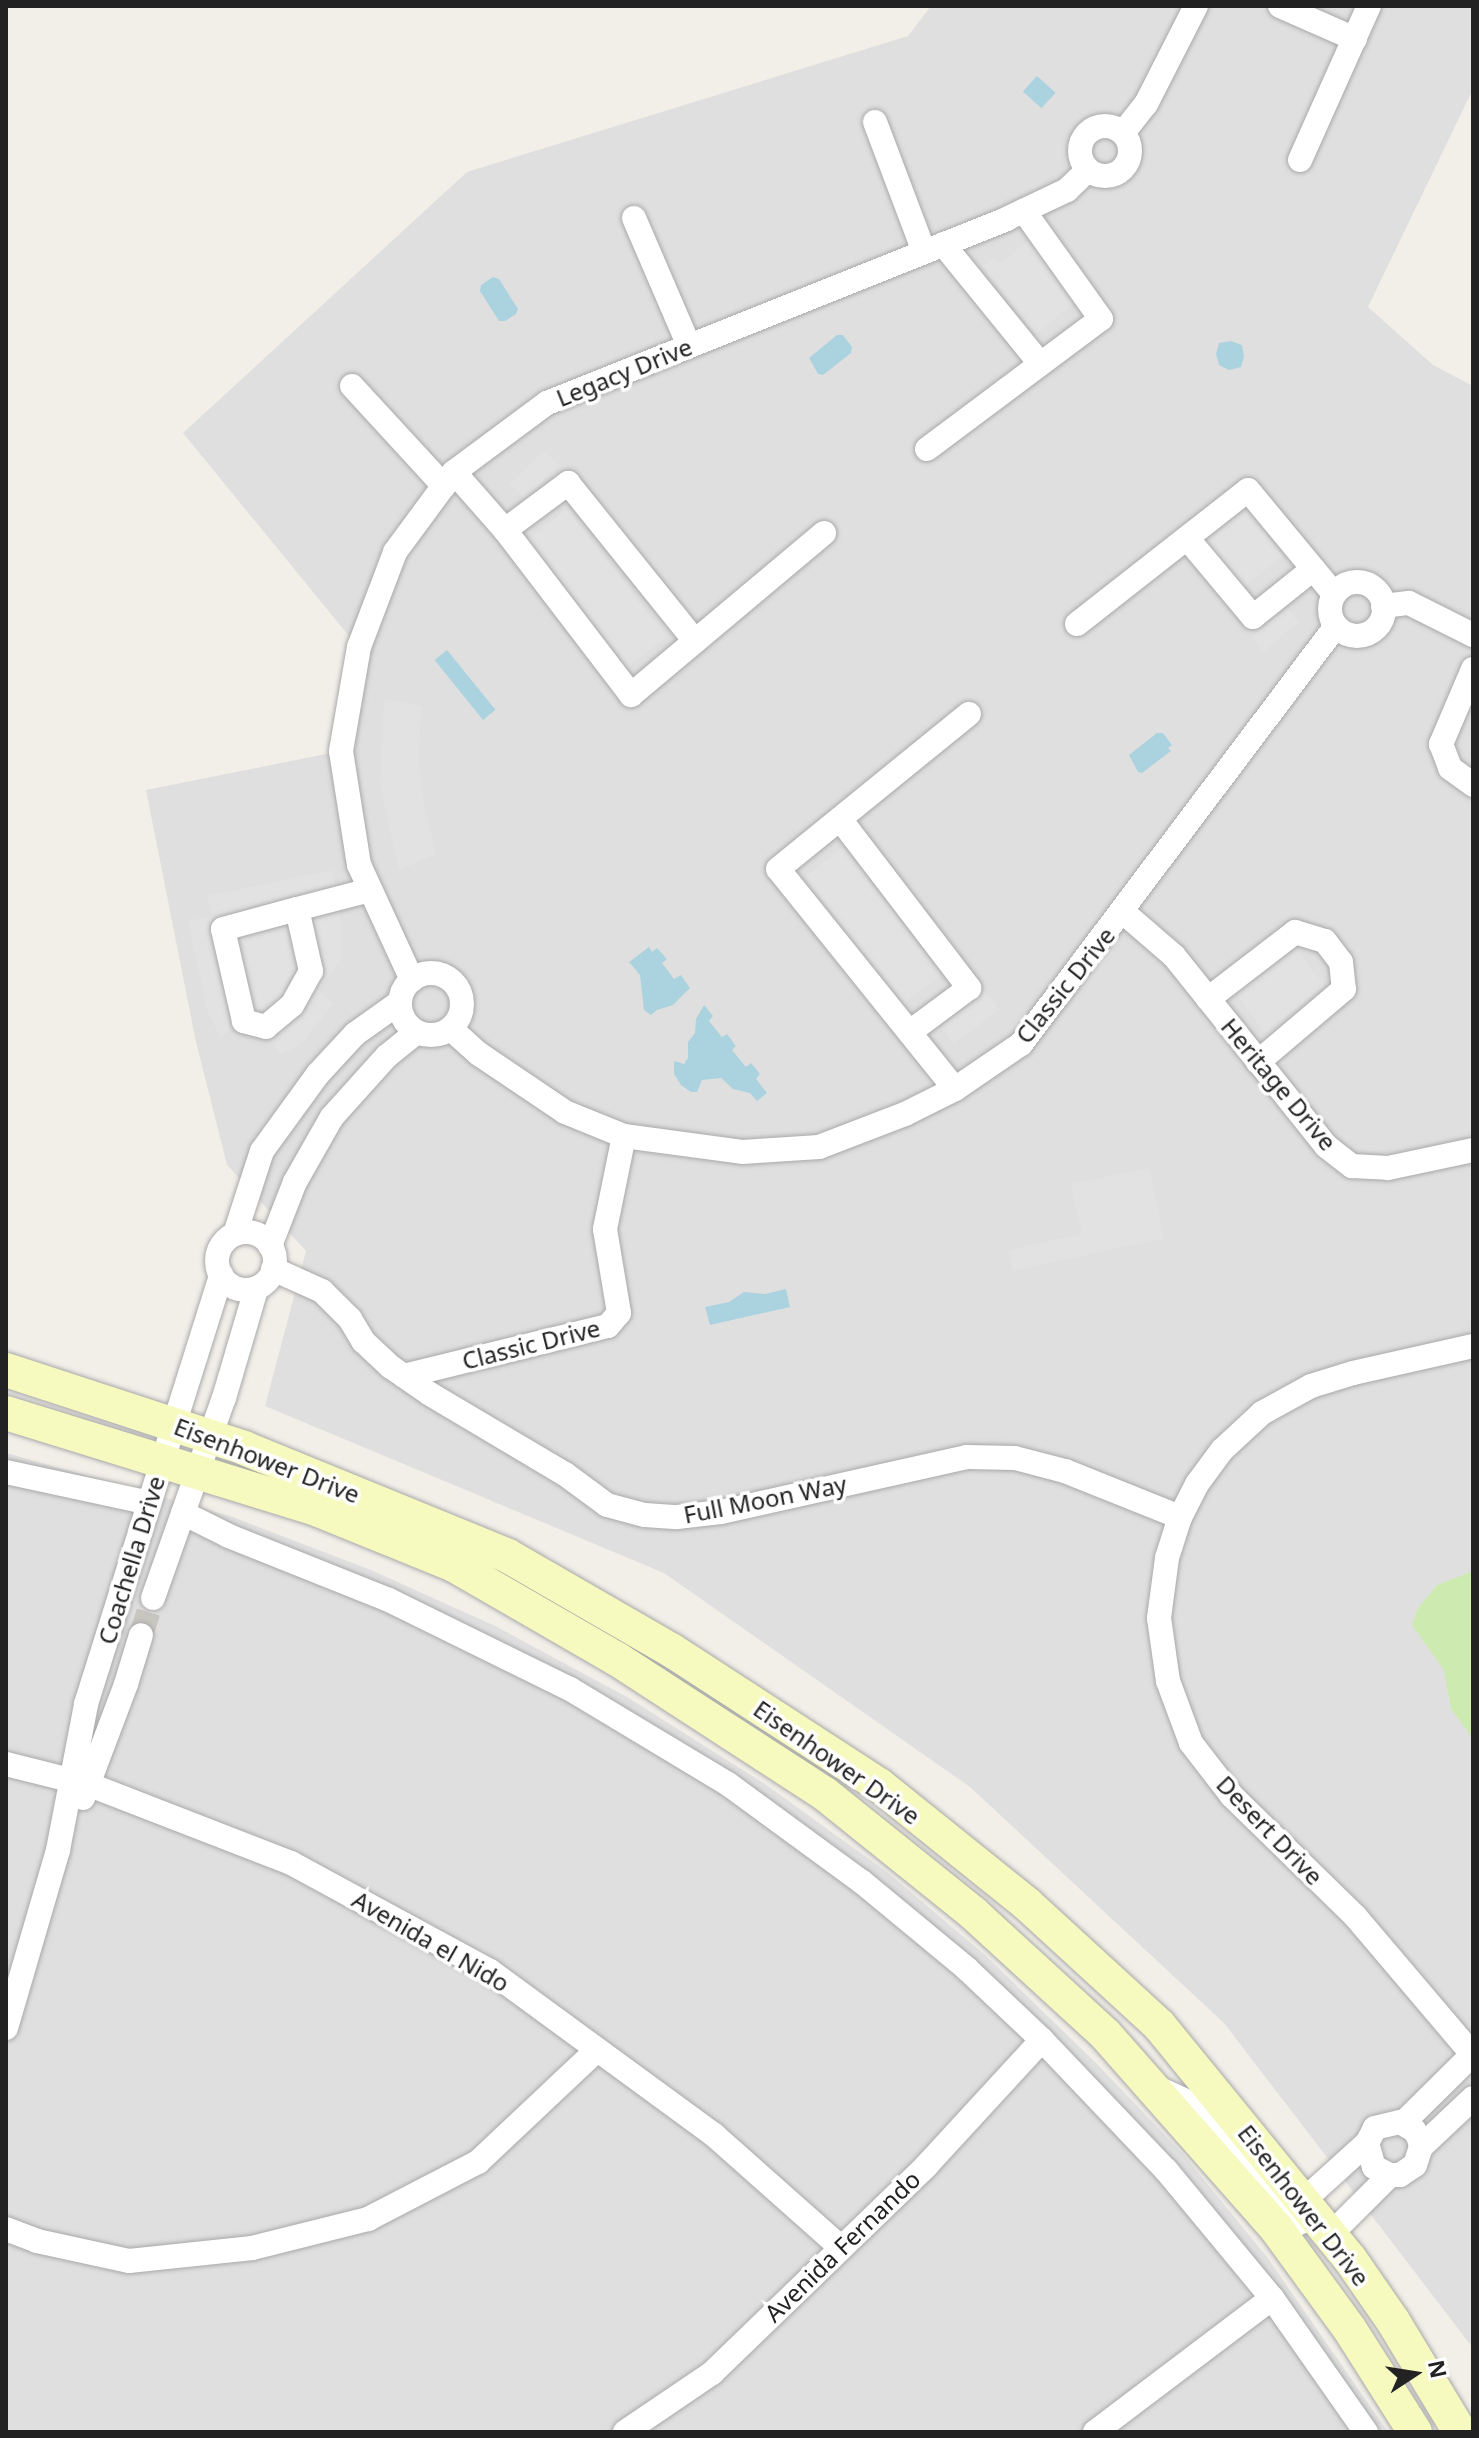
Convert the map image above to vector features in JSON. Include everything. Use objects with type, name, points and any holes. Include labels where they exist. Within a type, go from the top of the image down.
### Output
[{"type":"main road","name":"Eisenhower Drive","points":[[6,1370],[210,1436],[508,1556],[671,1650],[879,1785],[1027,1904],[1159,2025],[1330,2235],[1393,2321],[1460,2432]]},
{"type":"main road","name":"Eisenhower Drive","points":[[6,1413],[316,1509],[454,1565],[617,1659],[825,1794],[961,1903],[1105,2034],[1276,2228],[1349,2328],[1415,2432]]},
{"type":"street","points":[[1123,133],[1146,104],[1196,6]]},
{"type":"street","points":[[1280,6],[1355,39]]},
{"type":"street","points":[[1300,160],[1369,6]]},
{"type":"street","points":[[875,122],[934,248],[1039,362]]},
{"type":"street","points":[[1101,126],[1123,133],[1131,151],[1126,167],[1120,173],[1104,177],[1088,170],[1080,148],[1087,134],[1101,126]]},
{"type":"street","name":"Legacy Drive","points":[[412,980],[359,865],[341,751],[359,647],[395,552],[449,479],[547,403],[1024,211],[1067,190],[1088,170]]},
{"type":"street","points":[[927,449],[1039,362],[1101,319],[1024,211]]},
{"type":"street","points":[[634,218],[689,346]]},
{"type":"street","points":[[352,386],[505,530],[631,695],[824,533]]},
{"type":"street","points":[[505,530],[568,483],[695,641]]},
{"type":"street","points":[[1077,624],[1248,490],[1334,594]]},
{"type":"street","points":[[1187,538],[1253,617],[1313,569]]},
{"type":"street","points":[[1366,583],[1377,592],[1383,606],[1380,623],[1367,634],[1350,635],[1336,626],[1330,610],[1334,594],[1345,585],[1366,583]]},
{"type":"street","points":[[1383,606],[1409,603],[1470,625]]},
{"type":"street","name":"Classic Drive","points":[[451,1029],[479,1054],[565,1112],[624,1136],[742,1152],[819,1147],[905,1114],[955,1089],[1021,1044],[1336,626]]},
{"type":"street","points":[[1473,669],[1441,744],[1450,768],[1473,785]]},
{"type":"street","points":[[955,1089],[778,869],[969,714]]},
{"type":"street","points":[[840,819],[969,988],[910,1032]]},
{"type":"street","points":[[297,909],[311,971],[292,1005],[266,1027],[244,1021],[223,929],[297,909],[370,890]]},
{"type":"street","name":"Heritage Drive","points":[[1123,912],[1174,956],[1326,1146],[1352,1166],[1388,1168],[1473,1150]]},
{"type":"street","points":[[1208,999],[1295,932],[1325,941],[1341,962],[1344,989],[1258,1062]]},
{"type":"street","points":[[400,1002],[404,1020],[417,1032],[434,1035],[451,1029],[461,1010],[458,989],[451,981],[431,973],[412,980]]},
{"type":"street","name":"Coachella Drive","points":[[80,1782],[86,1704],[221,1275],[218,1252],[235,1234],[262,1151],[318,1074],[355,1034],[400,1002],[412,980]]},
{"type":"street","name":"Coachella Drive","points":[[153,1598],[210,1436],[256,1289],[272,1258],[295,1182],[332,1117],[387,1056],[417,1032]]},
{"type":"street","name":"Classic Drive","points":[[404,1376],[608,1326],[619,1313],[605,1229],[624,1136]]},
{"type":"street","points":[[235,1234],[258,1235],[272,1258]]},
{"type":"street","name":"Full Moon Way","points":[[272,1258],[322,1291],[350,1319],[363,1341],[404,1376],[565,1474],[607,1505],[645,1515],[677,1517],[721,1512],[967,1457],[1015,1458],[1065,1471],[1180,1517]]},
{"type":"street","points":[[221,1275],[240,1289],[256,1289]]},
{"type":"street","name":"Desert Drive","points":[[1473,1346],[1339,1377],[1311,1386],[1262,1413],[1222,1450],[1197,1484],[1180,1517],[1167,1558],[1159,1618],[1168,1681],[1191,1743],[1232,1796],[1355,1916],[1473,2055]]},
{"type":"street","points":[[6,1472],[149,1503]]},
{"type":"street","points":[[183,1513],[229,1536],[389,1600],[570,1689],[728,1784],[862,1882],[967,1969],[1042,2040],[1166,2170],[1272,2298],[1366,2432]]},
{"type":"street","name":"Coachella Drive","points":[[6,2028],[80,1782],[141,1635]]},
{"type":"street","name":"Avenida el Nido","points":[[6,1764],[80,1782],[291,1863],[490,1971],[714,2135],[839,2246]]},
{"type":"street","name":"Avenida Fernando","points":[[625,2432],[712,2373],[839,2246],[926,2166],[1042,2040]]},
{"type":"street","points":[[6,2229],[37,2241],[129,2261],[252,2248],[368,2219],[478,2162],[597,2050]]},
{"type":"street","points":[[1403,2123],[1473,2055]]},
{"type":"street","points":[[1157,2091],[1205,2113],[1297,2219],[1330,2235],[1390,2175],[1408,2171],[1415,2165],[1421,2147],[1473,2098]]},
{"type":"street","points":[[1303,2201],[1367,2143],[1370,2135],[1383,2123],[1403,2123],[1414,2130],[1421,2147]]},
{"type":"street","points":[[1367,2143],[1369,2159],[1374,2167],[1390,2175]]},
{"type":"street","points":[[1095,2432],[1272,2298]]},
{"type":"shaded area","points":[[931,6],[1473,6],[1473,89],[1368,307],[1433,365],[1473,386],[1473,2348],[1224,2023],[970,1787],[664,1573],[265,1406],[306,1251],[227,1165],[196,1042],[146,790],[341,751],[358,647],[183,433],[467,172],[908,36]]},
{"type":"shaded area","points":[[1029,240],[1077,301],[1036,334],[982,266],[994,257],[1000,263]]},
{"type":"shaded area","points":[[545,450],[559,465],[523,499],[509,483]]},
{"type":"shaded area","points":[[567,509],[667,637],[627,667],[528,540]]},
{"type":"shaded area","points":[[1246,509],[1283,556],[1242,588],[1205,541]]},
{"type":"shaded area","points":[[1287,608],[1299,623],[1263,652],[1251,637]]},
{"type":"shaded area","points":[[384,699],[421,706],[419,762],[423,801],[436,854],[399,870],[380,784]]},
{"type":"shaded area","points":[[843,847],[942,974],[904,1004],[804,877]]},
{"type":"shaded area","points":[[332,870],[342,929],[342,959],[319,990],[333,1004],[300,1045],[280,1055],[269,1036],[236,1025],[220,1037],[207,1010],[188,921],[212,916],[207,896]]},
{"type":"shaded area","points":[[1294,946],[1325,985],[1265,1032],[1234,993]]},
{"type":"shaded area","points":[[985,991],[999,1009],[954,1044],[940,1026]]},
{"type":"shaded area","points":[[1149,1168],[1164,1238],[1013,1271],[1008,1250],[1082,1234],[1071,1184]]},
{"type":"shaded area","points":[[6,1453],[230,1516],[371,1570],[495,1626],[627,1697],[765,1784],[887,1872],[985,1955],[1098,2065],[1182,2153],[1267,2257],[1388,2432],[6,2432]]},
{"type":"green space","points":[[1473,1571],[1473,1739],[1451,1709],[1444,1670],[1412,1625],[1418,1608],[1437,1585]]},
{"type":"water","points":[[1037,76],[1056,93],[1042,108],[1023,92]]},
{"type":"water","points":[[493,277],[499,279],[518,309],[505,321],[499,321],[480,291],[481,285]]},
{"type":"water","points":[[837,335],[843,335],[852,347],[851,353],[823,375],[818,374],[809,358]]},
{"type":"water","points":[[1231,341],[1242,345],[1244,357],[1241,367],[1229,370],[1219,365],[1216,354],[1219,343]]},
{"type":"water","points":[[447,650],[495,710],[483,720],[435,660]]},
{"type":"water","points":[[1157,733],[1163,733],[1172,745],[1168,748],[1171,751],[1142,773],[1138,772],[1129,755]]},
{"type":"water","points":[[649,947],[652,952],[657,948],[667,959],[662,963],[674,979],[681,975],[690,988],[673,1005],[651,1015],[644,1010],[640,975],[629,962]]},
{"type":"water","points":[[704,1005],[713,1016],[709,1021],[722,1037],[727,1034],[736,1046],[732,1050],[746,1067],[751,1063],[760,1074],[756,1079],[767,1093],[757,1101],[750,1093],[733,1089],[721,1078],[702,1080],[697,1092],[691,1092],[681,1085],[674,1074],[674,1061],[684,1064],[688,1058],[688,1042],[695,1033],[696,1019]]},
{"type":"water","points":[[786,1289],[790,1307],[710,1325],[705,1307],[729,1302],[744,1292],[765,1294]]},
{"type":"tunnel","points":[[141,1635],[153,1598]]}]
